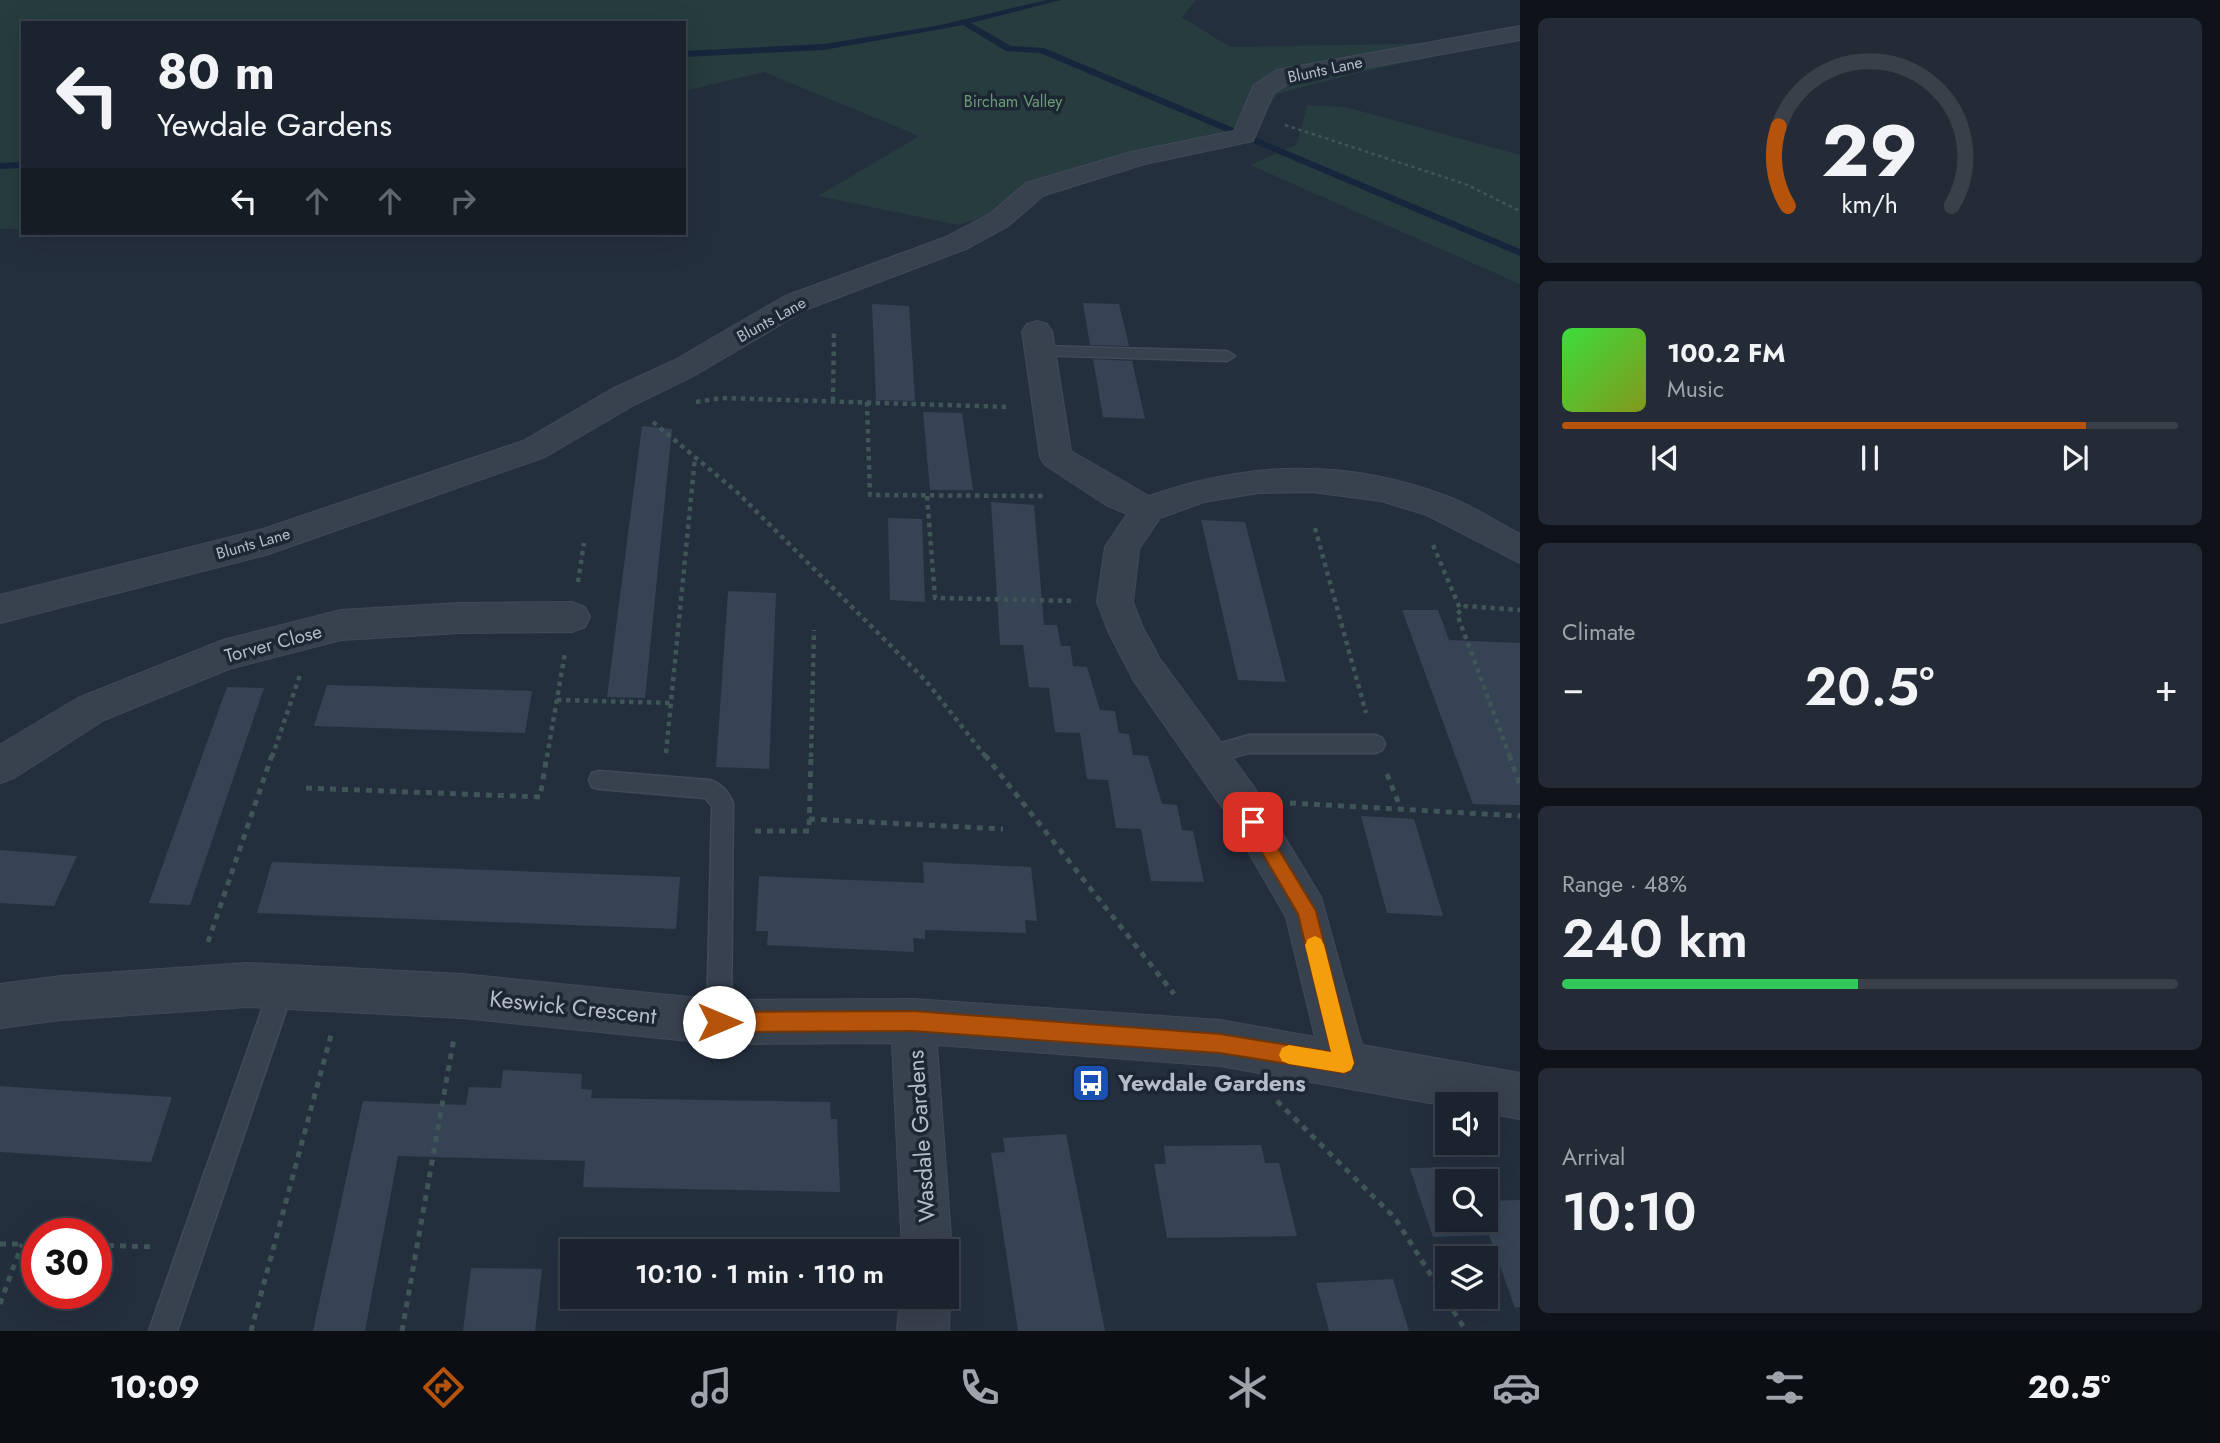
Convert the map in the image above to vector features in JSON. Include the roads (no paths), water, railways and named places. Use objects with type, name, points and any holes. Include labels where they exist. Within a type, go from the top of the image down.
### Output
[{"type":"street","name":"Blunts Lane","points":[[0,609],[266,542],[534,449],[623,397],[686,367],[796,303],[956,243],[999,220],[1035,189],[1085,171],[1140,157],[1244,136],[1262,90],[1285,75],[1520,33]]},
{"type":"street","points":[[1038,341],[1056,457],[1133,503],[1258,481],[1312,480],[1381,489],[1438,506],[1520,550]]},
{"type":"street","points":[[1133,503],[1122,547],[1115,601],[1126,631],[1147,670],[1240,800],[1306,911],[1344,1063]]},
{"type":"street","name":"Torver Close","points":[[0,766],[91,709],[223,655],[341,625],[572,617]]},
{"type":"street","name":"Keswick Crescent","points":[[0,1006],[61,998],[247,985],[462,996],[719,1022],[913,1021],[1220,1043],[1520,1096]]},
{"type":"street","name":"Wasdale Gardens","points":[[913,1021],[926,1239]]},
{"type":"street","points":[[923,1331],[924,1309]]},
{"type":"lane","points":[[1038,341],[1227,356]]},
{"type":"lane","points":[[1207,755],[1249,744],[1375,744]]},
{"type":"lane","points":[[600,780],[709,789],[723,803],[719,1022]]},
{"type":"lane","points":[[163,1331],[282,987]]},
{"type":"waterway","points":[[686,54],[824,47],[936,29],[1057,0]]},
{"type":"waterway","points":[[965,23],[1009,49],[1041,50],[1520,253]]},
{"type":"waterway","points":[[0,166],[21,165]]},
{"type":"place","name":"Yewdale Gardens","points":[[1091,1083]]},
{"type":"park label","name":"Bircham Valley","points":[[1013,101]]}]
